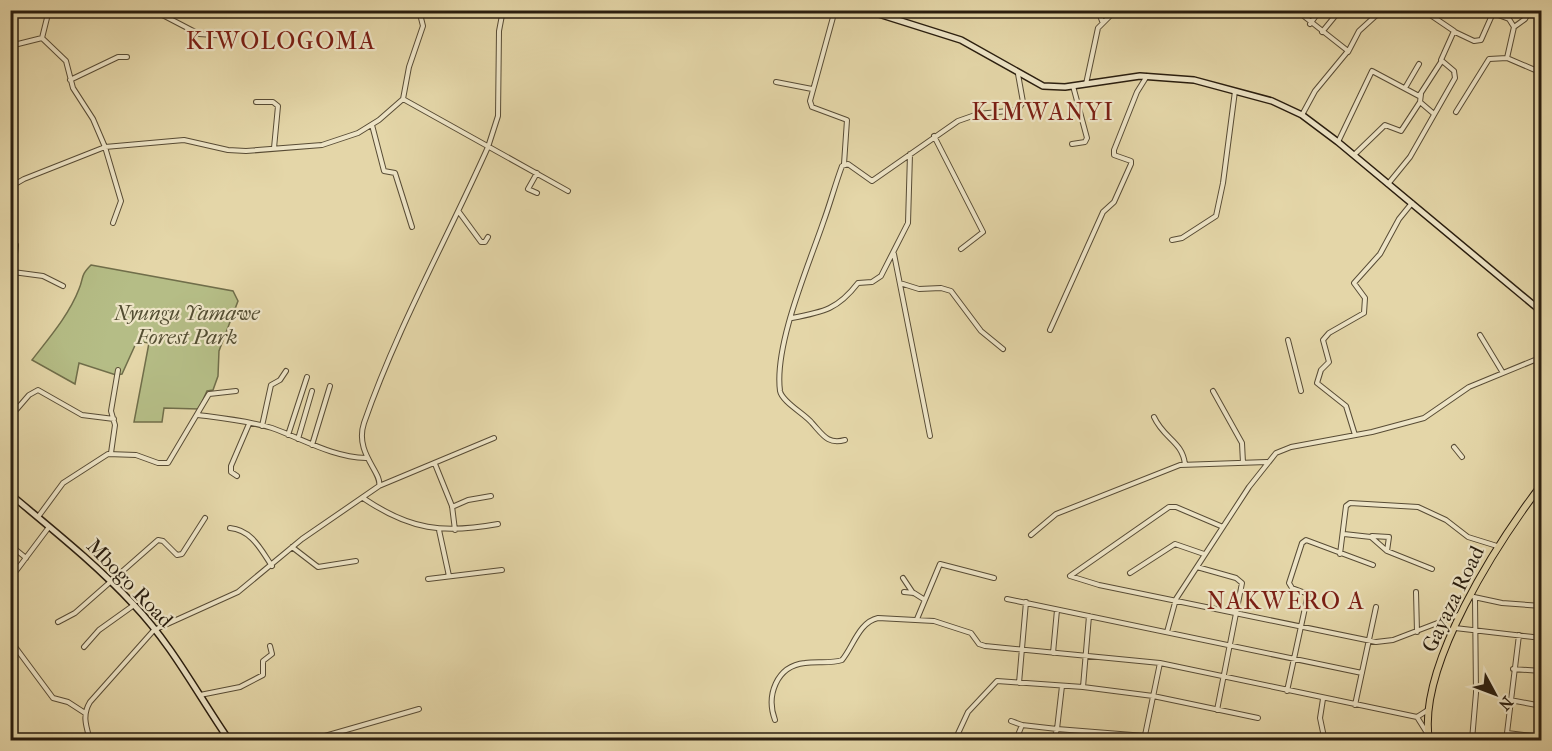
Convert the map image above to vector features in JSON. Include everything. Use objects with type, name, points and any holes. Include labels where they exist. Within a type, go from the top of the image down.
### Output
[{"type":"main road","name":"Gayaza Road","points":[[1428,737],[1431,692],[1438,665],[1461,614],[1474,596],[1497,546],[1542,484]]},
{"type":"street","points":[[42,38],[48,14],[66,10]]},
{"type":"street","points":[[153,10],[199,34],[228,36]]},
{"type":"street","points":[[10,187],[24,179],[105,147],[179,140],[228,150],[341,141],[372,125],[403,99],[409,68],[423,26],[419,10]]},
{"type":"street","points":[[379,486],[378,476],[366,458],[362,432],[372,400],[488,147],[498,116],[499,31],[503,10]]},
{"type":"street","points":[[835,10],[810,101],[813,107],[847,120],[844,164],[792,318],[782,357],[782,395],[806,415],[828,440],[834,443],[845,440]]},
{"type":"street","points":[[866,10],[961,40],[1043,86],[1073,86],[1148,76],[1184,78],[1272,101],[1302,115],[1338,142],[1413,202],[1542,312]]},
{"type":"street","points":[[1098,10],[1102,21]]},
{"type":"street","points":[[1086,84],[1095,36],[1102,21],[1116,10]]},
{"type":"street","points":[[1296,10],[1310,24],[1348,52]]},
{"type":"street","points":[[1310,24],[1320,10]]},
{"type":"street","points":[[1322,32],[1340,10]]},
{"type":"street","points":[[1302,115],[1315,91],[1348,52],[1359,31],[1382,10]]},
{"type":"street","points":[[1423,10],[1454,32],[1474,41],[1481,40],[1493,14],[1509,19],[1514,27],[1507,58]]},
{"type":"street","points":[[1514,27],[1525,20],[1530,10]]},
{"type":"street","points":[[1434,114],[1420,102],[1419,95],[1441,62],[1454,32]]},
{"type":"street","points":[[10,46],[42,38]]},
{"type":"street","points":[[42,38],[64,59],[70,80],[93,119],[105,147],[121,201],[113,223]]},
{"type":"street","points":[[70,80],[118,57],[127,57]]},
{"type":"street","points":[[1456,112],[1490,59],[1507,58],[1541,72]]},
{"type":"street","points":[[1388,184],[1410,158],[1455,74],[1441,62]]},
{"type":"street","points":[[1405,88],[1419,64]]},
{"type":"street","points":[[1338,142],[1372,71],[1419,95]]},
{"type":"street","points":[[844,164],[872,181],[934,136],[969,116],[1007,113],[1020,109],[1023,102],[1018,74]]},
{"type":"street","points":[[1050,330],[1103,212],[1114,202],[1131,164],[1131,161],[1113,153],[1137,92],[1148,76]]},
{"type":"street","points":[[776,82],[812,89]]},
{"type":"street","points":[[1072,144],[1085,142],[1087,138],[1073,86]]},
{"type":"street","points":[[1172,240],[1182,238],[1216,216],[1223,183],[1235,91]]},
{"type":"street","points":[[403,99],[568,191]]},
{"type":"street","points":[[255,102],[273,102],[278,106],[274,148]]},
{"type":"street","points":[[1354,155],[1385,125],[1401,131],[1420,102]]},
{"type":"street","points":[[372,125],[384,171],[395,173],[412,227]]},
{"type":"street","points":[[934,136],[983,232],[961,249]]},
{"type":"street","points":[[792,318],[837,305],[848,297],[858,283],[879,278],[910,219],[910,154]]},
{"type":"street","points":[[537,173],[528,189],[537,194]]},
{"type":"street","points":[[1355,435],[1346,406],[1334,394],[1317,383],[1321,370],[1329,362],[1323,340],[1329,333],[1364,313],[1365,298],[1354,283],[1380,254],[1399,219],[1413,202]]},
{"type":"street","points":[[459,212],[481,242],[485,242],[488,237]]},
{"type":"street","points":[[10,242],[16,245],[13,272],[43,276],[63,286]]},
{"type":"street","points":[[894,253],[930,436]]},
{"type":"street","points":[[900,283],[927,290],[941,288],[951,291],[981,331],[1002,349]]},
{"type":"street","points":[[1480,335],[1503,373]]},
{"type":"street","points":[[1288,340],[1301,391]]},
{"type":"street","points":[[1167,632],[1176,599],[1204,554],[1268,462],[1284,449],[1424,418],[1469,387],[1542,357]]},
{"type":"street","points":[[111,453],[114,419],[111,411],[118,370]]},
{"type":"street","points":[[262,426],[271,385],[280,380],[286,372]]},
{"type":"street","points":[[288,435],[307,377]]},
{"type":"street","points":[[312,445],[330,386]]},
{"type":"street","points":[[10,417],[29,395],[38,390],[62,401],[82,415],[114,419]]},
{"type":"street","points":[[38,517],[63,483],[111,453],[136,455],[158,463],[168,463],[211,392],[236,391]]},
{"type":"street","points":[[297,439],[312,391]]},
{"type":"street","points":[[1214,392],[1242,443],[1243,463]]},
{"type":"street","points":[[198,415],[262,426],[345,456],[366,458]]},
{"type":"street","points":[[1154,417],[1164,435],[1182,449],[1185,464]]},
{"type":"street","points":[[237,477],[231,472],[231,466],[249,424]]},
{"type":"street","points":[[90,741],[86,713],[90,702],[154,630],[230,597],[272,566],[292,547],[379,486],[494,438]]},
{"type":"street","points":[[1454,447],[1462,457]]},
{"type":"street","points":[[1031,535],[1056,514],[1185,464],[1268,462]]},
{"type":"street","points":[[435,464],[452,507],[455,530]]},
{"type":"street","name":"Mbogo Road","points":[[10,494],[134,605],[154,630],[229,741]]},
{"type":"street","points":[[452,507],[468,500],[491,496]]},
{"type":"street","points":[[363,498],[398,519],[440,530],[498,524]]},
{"type":"street","points":[[1340,554],[1346,506],[1350,502],[1417,507],[1446,520],[1468,537],[1497,546]]},
{"type":"street","points":[[1223,527],[1176,507],[1169,507],[1070,575],[1099,585],[1369,640],[1393,640],[1461,614]]},
{"type":"street","points":[[58,622],[75,613],[158,540],[163,541],[177,555],[182,554],[205,518]]},
{"type":"street","points":[[10,579],[49,527]]},
{"type":"street","points":[[230,528],[238,528],[255,540],[272,566]]},
{"type":"street","points":[[440,530],[449,576]]},
{"type":"street","points":[[1344,534],[1389,537],[1387,550]]},
{"type":"street","points":[[1371,537],[1387,550],[1432,569]]},
{"type":"street","points":[[1287,691],[1308,594],[1292,588],[1289,584],[1302,543],[1306,540],[1373,565]]},
{"type":"street","points":[[1130,573],[1175,544],[1204,554]]},
{"type":"street","points":[[10,545],[26,558]]},
{"type":"street","points":[[292,547],[318,567],[356,561]]},
{"type":"street","points":[[917,619],[940,564],[994,578]]},
{"type":"street","points":[[1196,567],[1240,579],[1242,587],[1217,710]]},
{"type":"street","points":[[428,579],[502,570]]},
{"type":"street","points":[[903,578],[914,593],[924,600]]},
{"type":"street","points":[[904,592],[914,593]]},
{"type":"street","points":[[1416,592],[1417,632]]},
{"type":"street","points":[[1472,741],[1476,693],[1474,596],[1542,606]]},
{"type":"street","points":[[1007,599],[1362,673]]},
{"type":"street","points":[[1019,683],[1026,602]]},
{"type":"street","points":[[84,647],[105,624],[134,605]]},
{"type":"street","points":[[1355,705],[1376,607]]},
{"type":"street","points":[[1053,653],[1057,610]]},
{"type":"street","points":[[1083,687],[1089,615]]},
{"type":"street","points":[[775,720],[770,707],[770,697],[784,672],[802,663],[842,660],[860,632],[872,620],[917,619],[934,621],[967,632],[974,635],[979,644],[985,646],[1160,663],[1417,717],[1429,710]]},
{"type":"street","points":[[1455,628],[1542,638]]},
{"type":"street","points":[[1519,635],[1513,669],[1507,733],[1533,736],[1538,741]]},
{"type":"street","points":[[10,640],[53,698],[68,702],[86,713]]},
{"type":"street","points":[[199,696],[240,687],[263,675],[262,664],[271,656],[270,646]]},
{"type":"street","points":[[1011,721],[1022,725],[1145,738],[1160,663]]},
{"type":"street","points":[[1513,669],[1542,671]]},
{"type":"street","points":[[955,741],[968,712],[997,681],[1083,687],[1153,696],[1258,718]]},
{"type":"street","points":[[1054,741],[1062,686]]},
{"type":"street","points":[[1321,741],[1324,737],[1320,718],[1323,699]]},
{"type":"street","points":[[1510,700],[1542,706]]},
{"type":"street","points":[[311,741],[419,709]]},
{"type":"street","points":[[1417,717],[1428,737]]},
{"type":"street","points":[[1016,741],[1022,725]]},
{"type":"green space","name":"Nyungu Yamawe Forest Park","points":[[91,265],[233,291],[238,301],[219,351],[218,376],[213,390],[207,391],[199,409],[164,408],[162,422],[134,422],[149,343],[137,341],[122,374],[116,375],[79,363],[75,384],[32,360],[64,317],[75,299],[84,274]]},
{"type":"district","name":"KIWOLOGOMA","points":[[281,41]]},
{"type":"district","name":"KIMWANYI","points":[[1043,112]]},
{"type":"district","name":"NAKWERO A","points":[[1286,601]]}]
